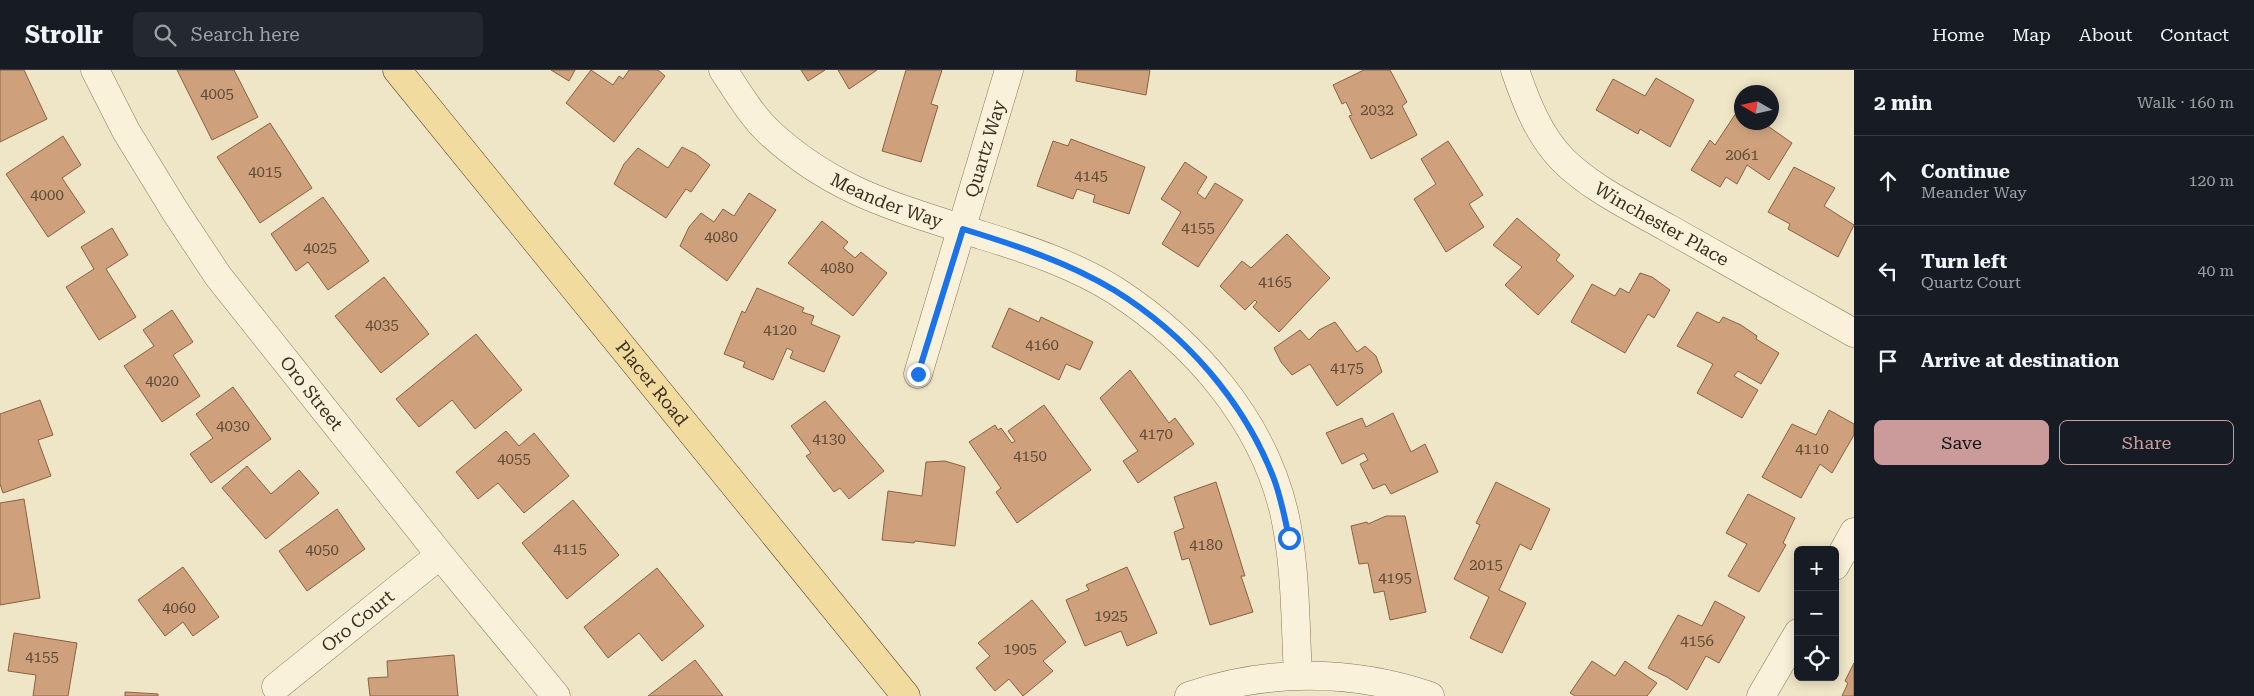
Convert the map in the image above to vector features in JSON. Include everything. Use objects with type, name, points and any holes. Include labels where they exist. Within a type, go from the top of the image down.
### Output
[{"type":"main road","name":"Placer Road","points":[[397,70],[906,696]]},
{"type":"street","name":"Oro Street","points":[[95,70],[126,131],[218,276],[440,555],[556,696]]},
{"type":"street","name":"Meander Way","points":[[723,70],[768,132],[812,167],[870,198],[1050,259],[1115,291],[1160,323],[1204,366],[1231,400],[1254,434],[1274,479],[1283,510],[1294,572],[1298,675]]},
{"type":"street","name":"Quartz Way","points":[[918,374],[1010,70]]},
{"type":"street","name":"Winchester Place","points":[[1515,70],[1522,91],[1543,134],[1552,147],[1574,170],[1622,201],[1854,333]]},
{"type":"street","points":[[1839,559],[1854,532]]},
{"type":"street","name":"Oro Court","points":[[276,687],[440,555]]},
{"type":"street","points":[[1762,696],[1797,636]]},
{"type":"street","points":[[1189,696],[1238,683],[1298,675],[1366,679],[1396,685],[1430,696]]},
{"type":"building","points":[[0,70],[24,70],[47,119],[0,142]]},
{"type":"building","points":[[177,70],[234,70],[258,117],[212,140]]},
{"type":"building","points":[[551,70],[575,70],[569,81]]},
{"type":"building","points":[[591,70],[613,85],[619,76],[623,79],[629,70],[658,70],[665,76],[614,142],[566,103]]},
{"type":"building","points":[[801,70],[825,70],[808,81]]},
{"type":"building","points":[[838,70],[877,70],[849,89]]},
{"type":"building","points":[[906,70],[942,70],[931,104],[938,106],[921,162],[882,151]]},
{"type":"building","points":[[1077,70],[1150,70],[1146,95],[1076,81]]},
{"type":"building","points":[[1364,70],[1390,70],[1407,102],[1402,106],[1417,135],[1371,159],[1349,116],[1352,115],[1346,102],[1342,104],[1333,85]]},
{"type":"building","points":[[1656,78],[1694,100],[1670,147],[1640,129],[1638,134],[1596,110],[1613,79],[1645,96]]},
{"type":"building","points":[[1734,116],[1734,130],[1773,130],[1792,143],[1769,180],[1747,165],[1737,184],[1726,177],[1720,187],[1691,170],[1710,140],[1715,145]]},
{"type":"building","points":[[270,123],[312,188],[260,223],[217,157]]},
{"type":"building","points":[[63,136],[81,165],[62,178],[85,212],[48,237],[6,174]]},
{"type":"building","points":[[1071,139],[1145,167],[1129,214],[1093,202],[1095,195],[1077,189],[1073,199],[1037,186],[1053,141],[1068,146]]},
{"type":"building","points":[[1448,141],[1483,195],[1469,204],[1484,227],[1446,252],[1414,199],[1436,184],[1421,159]]},
{"type":"building","points":[[682,147],[696,154],[710,165],[691,192],[686,189],[666,218],[614,184],[624,164],[638,148],[668,168]]},
{"type":"building","points":[[1185,162],[1207,177],[1197,193],[1205,199],[1215,183],[1243,200],[1198,267],[1162,244],[1181,212],[1161,199]]},
{"type":"building","points":[[1794,167],[1835,188],[1824,206],[1854,225],[1838,257],[1788,229],[1790,224],[1768,212]]},
{"type":"building","points":[[749,193],[776,210],[727,281],[680,246],[689,227],[701,213],[714,222],[723,209],[734,216]]},
{"type":"building","points":[[323,197],[369,261],[328,290],[308,262],[296,271],[271,234]]},
{"type":"building","points":[[1517,218],[1560,255],[1556,260],[1574,276],[1538,315],[1505,285],[1522,267],[1493,245]]},
{"type":"building","points":[[822,221],[848,242],[843,248],[855,258],[861,252],[887,273],[853,316],[788,263]]},
{"type":"building","points":[[112,228],[128,255],[106,269],[136,317],[99,340],[66,287],[94,269],[81,247]]},
{"type":"building","points":[[1287,234],[1330,278],[1279,332],[1253,307],[1257,302],[1255,300],[1245,310],[1220,286],[1242,261],[1251,268]]},
{"type":"building","points":[[1640,273],[1652,277],[1670,290],[1654,318],[1648,314],[1625,353],[1571,322],[1592,284],[1615,296],[1620,288],[1629,293]]},
{"type":"building","points":[[384,277],[429,334],[381,373],[335,316]]},
{"type":"building","points":[[757,288],[804,308],[802,312],[814,316],[811,324],[840,336],[824,372],[790,358],[793,351],[787,348],[773,380],[743,367],[745,362],[724,354],[742,311],[745,313]]},
{"type":"building","points":[[1009,308],[1039,322],[1041,317],[1093,342],[1080,370],[1066,364],[1059,380],[992,347]]},
{"type":"building","points":[[172,310],[193,342],[173,355],[200,396],[162,422],[124,366],[154,346],[143,330]]},
{"type":"building","points":[[1697,312],[1719,323],[1723,317],[1741,325],[1757,336],[1756,339],[1779,353],[1761,384],[1738,371],[1734,376],[1758,390],[1742,418],[1697,393],[1713,364],[1677,346]]},
{"type":"building","points":[[1335,322],[1357,352],[1365,346],[1376,356],[1382,372],[1337,406],[1310,364],[1292,375],[1281,362],[1274,348],[1300,330],[1309,340],[1319,330]]},
{"type":"building","points":[[476,334],[522,390],[475,429],[452,400],[419,427],[396,399]]},
{"type":"building","points":[[1130,370],[1169,423],[1175,418],[1194,444],[1138,483],[1123,461],[1138,451],[1100,398]]},
{"type":"building","points":[[233,387],[271,439],[211,483],[190,454],[213,438],[196,414]]},
{"type":"building","points":[[40,400],[53,435],[38,440],[51,476],[3,493],[0,484],[0,414]]},
{"type":"building","points":[[825,401],[884,471],[849,499],[840,488],[834,492],[806,456],[811,453],[791,426]]},
{"type":"building","points":[[1044,405],[1091,470],[1017,523],[996,492],[1001,488],[969,442],[995,425],[998,430],[1001,428],[1012,443],[1015,441],[1008,431]]},
{"type":"building","points":[[1829,410],[1854,424],[1854,435],[1832,473],[1820,464],[1801,498],[1762,477],[1792,424],[1816,435]]},
{"type":"building","points":[[1393,413],[1411,452],[1425,444],[1438,472],[1391,494],[1385,484],[1373,489],[1360,464],[1368,460],[1364,453],[1342,464],[1326,433],[1362,418],[1366,427]]},
{"type":"building","points":[[506,431],[519,446],[534,433],[569,476],[524,513],[498,483],[478,499],[456,472]]},
{"type":"building","points":[[945,461],[965,467],[955,546],[915,541],[914,543],[882,540],[888,491],[922,496],[926,462]]},
{"type":"building","points":[[247,466],[271,494],[299,470],[319,493],[266,539],[222,488]]},
{"type":"building","points":[[1216,482],[1245,576],[1241,576],[1253,612],[1210,625],[1189,558],[1182,560],[1174,532],[1184,528],[1174,497]]},
{"type":"building","points":[[1496,482],[1550,509],[1531,550],[1520,544],[1499,590],[1526,603],[1502,653],[1470,638],[1489,597],[1454,579],[1480,525],[1476,523]]},
{"type":"building","points":[[1748,494],[1795,518],[1783,543],[1786,545],[1759,592],[1728,576],[1747,544],[1726,533]]},
{"type":"building","points":[[24,499],[40,598],[0,605],[0,503]]},
{"type":"building","points":[[573,500],[619,555],[567,599],[522,543]]},
{"type":"building","points":[[337,509],[365,549],[307,591],[279,551]]},
{"type":"building","points":[[1386,516],[1405,516],[1426,612],[1390,620],[1384,591],[1374,593],[1368,563],[1359,564],[1351,526],[1367,522],[1368,524]]},
{"type":"building","points":[[183,567],[219,617],[193,636],[183,622],[165,636],[138,600]]},
{"type":"building","points":[[1127,567],[1157,633],[1127,646],[1121,631],[1085,646],[1066,600],[1089,590],[1086,585]]},
{"type":"building","points":[[657,568],[704,626],[662,661],[639,633],[608,658],[584,627]]},
{"type":"building","points":[[1032,600],[1066,642],[1043,661],[1053,671],[1023,696],[1009,679],[995,691],[976,668],[990,656],[978,643]]},
{"type":"building","points":[[1715,601],[1745,617],[1719,663],[1706,656],[1687,690],[1648,668],[1678,615],[1702,626]]},
{"type":"building","points":[[14,633],[77,643],[68,696],[33,696],[36,675],[8,671]]},
{"type":"building","points":[[454,655],[458,696],[370,696],[368,678],[388,677],[387,661]]},
{"type":"building","points":[[695,660],[723,696],[648,696]]},
{"type":"building","points":[[1592,661],[1615,676],[1625,661],[1657,683],[1647,696],[1575,696],[1570,693]]},
{"type":"building","points":[[1854,663],[1854,696],[1842,696],[1848,683],[1845,681]]},
{"type":"building","points":[[125,692],[158,694],[158,696],[125,696]]},
{"type":"route","points":[[918,374],[963,229],[1050,259],[1090,277],[1115,291],[1160,323],[1182,343],[1218,382],[1254,434],[1274,479],[1289,538]]}]
